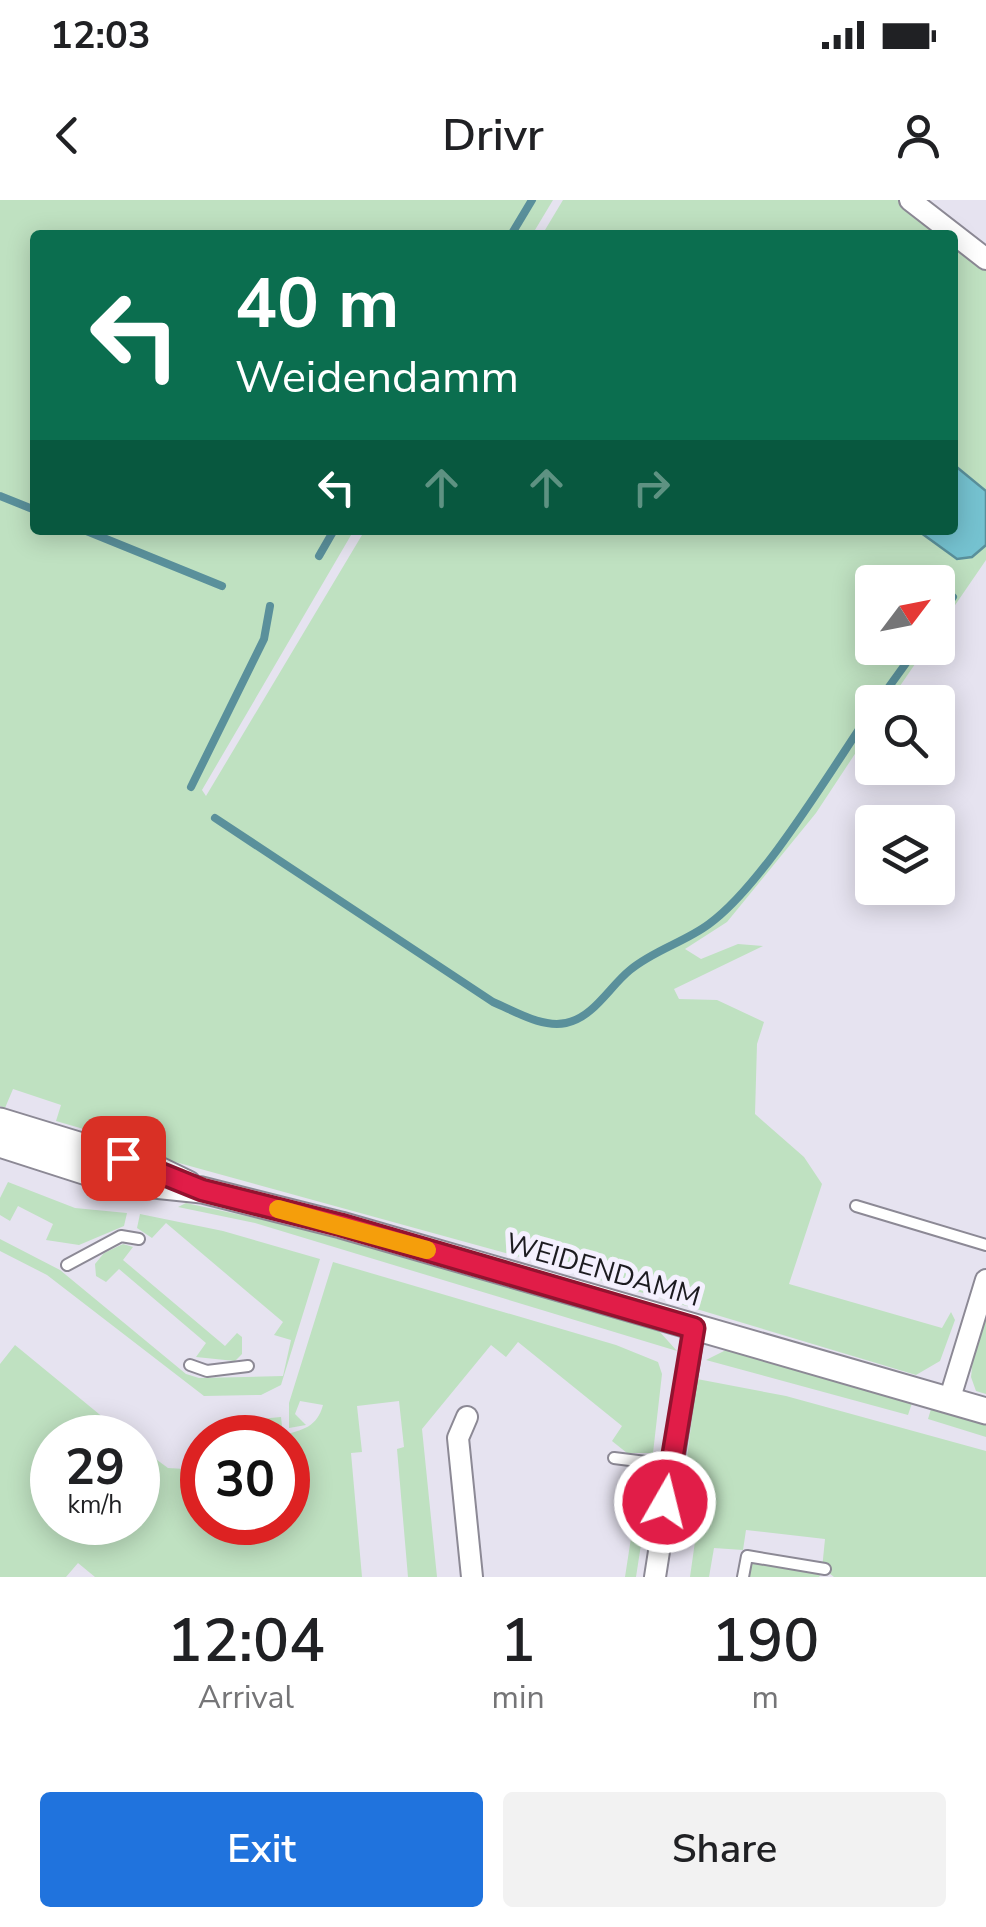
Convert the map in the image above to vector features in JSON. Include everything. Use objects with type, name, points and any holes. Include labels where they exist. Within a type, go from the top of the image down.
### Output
[{"type":"street","points":[[910,200],[949,230]]},
{"type":"street","points":[[958,237],[986,259]]},
{"type":"street","name":"WEIDENDAMM","points":[[0,1121],[157,1170],[202,1190]]},
{"type":"street","name":"WEIDENDAMM","points":[[0,1144],[115,1181],[202,1190],[341,1225],[986,1411]]},
{"type":"street","points":[[948,1401],[986,1280]]},
{"type":"street","points":[[654,1577],[694,1328]]},
{"type":"street","points":[[467,1418],[458,1438],[472,1577]]},
{"type":"lane","points":[[856,1206],[986,1245]]},
{"type":"lane","points":[[67,1265],[121,1236],[138,1240]]},
{"type":"lane","points":[[190,1365],[208,1371],[248,1366]]},
{"type":"lane","points":[[614,1458],[670,1464]]},
{"type":"lane","points":[[743,1577],[747,1556],[825,1570]]},
{"type":"green space","points":[[0,200],[553,200],[535,230],[30,230],[30,535],[351,535],[202,790],[206,796],[362,535],[958,535],[958,244],[986,266],[986,560],[955,605],[955,565],[855,565],[855,665],[914,665],[901,685],[855,685],[855,754],[816,813],[727,922],[685,949],[701,959],[738,944],[763,946],[674,989],[679,999],[717,1000],[764,1022],[757,1044],[755,1114],[804,1157],[822,1184],[789,1284],[942,1328],[951,1312],[955,1320],[940,1361],[916,1375],[560,1268],[128,1149],[128,1142],[56,1121],[61,1105],[13,1089],[5,1108],[0,1106]]},
{"type":"green space","points":[[563,200],[900,200],[939,230],[545,230]]},
{"type":"green space","points":[[8,1182],[75,1208],[127,1213],[124,1226],[79,1245],[46,1240],[53,1224],[18,1206],[10,1221],[0,1215],[0,1198]]},
{"type":"green space","points":[[186,1203],[301,1228],[659,1331],[677,1351],[255,1223],[178,1207]]},
{"type":"green space","points":[[140,1214],[223,1231],[320,1259],[281,1385],[261,1395],[204,1396],[47,1275],[0,1251],[0,1239],[60,1270],[186,1374],[199,1378],[283,1376],[291,1340],[274,1335],[283,1322],[166,1223],[152,1238],[137,1228]]},
{"type":"green space","points":[[123,1244],[133,1247],[123,1260],[225,1346],[237,1333],[242,1337],[242,1354],[235,1361],[196,1357],[206,1343],[119,1269],[106,1282],[96,1276],[95,1264],[104,1253]]},
{"type":"green space","points":[[333,1262],[616,1345],[658,1362],[662,1374],[653,1453],[627,1453],[612,1441],[622,1426],[518,1342],[506,1357],[491,1345],[422,1429],[437,1577],[408,1577],[397,1449],[404,1447],[399,1401],[357,1406],[362,1452],[351,1453],[362,1577],[95,1577],[78,1563],[66,1577],[0,1577],[0,1364],[15,1345],[100,1415],[30,1415],[30,1545],[160,1545],[160,1462],[168,1468],[180,1469],[180,1545],[310,1545],[310,1424],[323,1405],[300,1401],[296,1415],[289,1415],[289,1403]]},
{"type":"green space","points":[[986,1313],[986,1394],[976,1391],[971,1377]]},
{"type":"green space","points":[[726,1350],[912,1403],[908,1415],[706,1360]]},
{"type":"green space","points":[[697,1379],[786,1396],[986,1451],[986,1577],[834,1577],[825,1570],[819,1577],[743,1577],[747,1556],[822,1569],[825,1539],[746,1530],[743,1550],[714,1548],[709,1577],[690,1577],[703,1485],[684,1481]]},
{"type":"green space","points":[[931,1409],[986,1423],[986,1437],[928,1419]]},
{"type":"green space","points":[[636,1472],[652,1473],[636,1577],[625,1577],[637,1499],[619,1494],[617,1487]]},
{"type":"water","points":[[958,468],[986,491],[986,545],[972,557],[957,559],[924,535],[958,535]]},
{"type":"waterway","points":[[514,230],[532,200]]},
{"type":"waterway","points":[[0,496],[30,508]]},
{"type":"waterway","points":[[96,535],[222,586]]},
{"type":"waterway","points":[[319,556],[331,535]]},
{"type":"waterway","points":[[191,787],[264,639],[270,606]]},
{"type":"waterway","points":[[890,685],[905,665]]},
{"type":"waterway","points":[[215,818],[493,1002],[538,1021],[566,1023],[585,1015],[639,963],[700,930],[730,906],[796,824],[855,736]]},
{"type":"slow traffic","points":[[278,1209],[427,1250]]},
{"type":"route","points":[[123,1158],[202,1190],[341,1225],[694,1328],[665,1502]]}]
